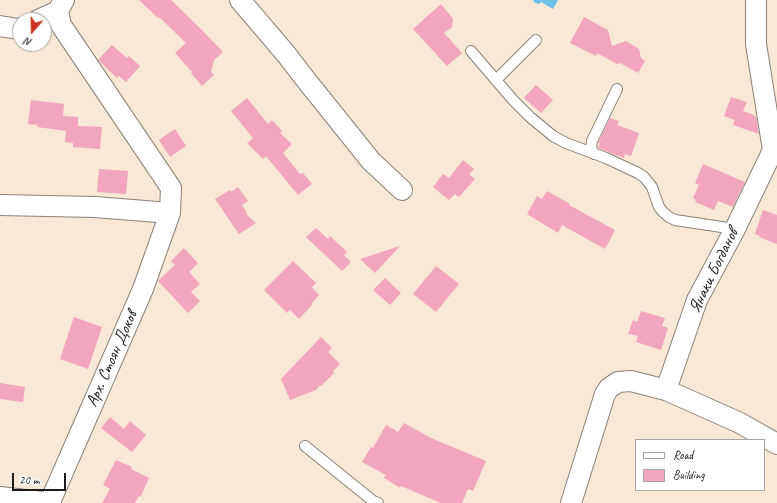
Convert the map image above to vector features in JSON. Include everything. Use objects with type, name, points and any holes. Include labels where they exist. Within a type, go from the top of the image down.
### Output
[{"type":"street","points":[[240,0],[286,54],[371,161],[402,190]]},
{"type":"street","name":"Янаки Богданов","points":[[666,390],[697,300],[775,152],[756,44],[756,0]]},
{"type":"street","points":[[50,12],[61,5]]},
{"type":"street","name":"Арх. Стоян Доков","points":[[50,503],[143,289],[170,213],[171,188],[61,25],[61,5]]},
{"type":"street","points":[[0,26],[12,28]]},
{"type":"street","points":[[0,205],[95,207],[170,213]]},
{"type":"street","points":[[570,503],[605,394],[609,388],[618,382],[631,381],[666,390],[740,423],[777,444]]},
{"type":"street","points":[[0,497],[50,503]]},
{"type":"lane","points":[[496,80],[536,40]]},
{"type":"lane","points":[[471,51],[513,100],[530,117],[553,136],[566,143],[619,164],[638,173],[644,178],[652,187],[663,212],[669,217],[675,220],[735,229]]},
{"type":"lane","points":[[594,154],[592,141],[617,89]]},
{"type":"lane","points":[[306,446],[373,501],[378,503]]},
{"type":"water","points":[[533,0],[558,0],[553,9],[541,2],[539,4],[535,3]]},
{"type":"building","points":[[139,0],[171,0],[223,52],[214,60],[211,72],[214,75],[202,86],[175,53],[186,43]]},
{"type":"building","points":[[441,4],[453,19],[452,27],[444,33],[462,53],[447,66],[413,29]]},
{"type":"building","points":[[584,17],[608,30],[612,46],[626,41],[639,49],[641,58],[645,61],[638,73],[620,63],[617,64],[597,53],[596,56],[570,43]]},
{"type":"building","points":[[112,45],[127,58],[129,56],[140,66],[126,82],[119,76],[117,78],[98,60]]},
{"type":"building","points":[[536,85],[553,100],[541,113],[524,98]]},
{"type":"building","points":[[731,97],[747,102],[743,111],[756,117],[759,134],[733,125],[735,120],[724,116]]},
{"type":"building","points":[[247,98],[268,124],[272,120],[282,131],[280,133],[292,144],[283,153],[300,174],[303,173],[312,184],[298,195],[266,156],[263,159],[247,143],[253,138],[231,111]]},
{"type":"building","points":[[31,100],[64,104],[63,116],[78,117],[78,126],[102,127],[100,149],[73,147],[73,143],[65,142],[66,131],[37,127],[38,125],[28,124]]},
{"type":"building","points":[[610,118],[619,121],[617,125],[639,133],[631,156],[625,154],[624,158],[598,148],[600,143],[598,143]]},
{"type":"building","points":[[175,129],[186,146],[170,157],[159,140]]},
{"type":"building","points":[[463,160],[474,169],[469,174],[475,179],[459,197],[455,194],[449,200],[433,187],[443,174],[449,178]]},
{"type":"building","points":[[703,164],[745,182],[733,207],[718,201],[714,210],[695,202],[696,200],[693,198],[699,185],[695,183]]},
{"type":"building","points":[[99,169],[128,171],[126,194],[97,192]]},
{"type":"building","points":[[238,187],[248,201],[242,205],[247,213],[246,214],[256,223],[239,234],[215,199]]},
{"type":"building","points":[[547,191],[615,230],[605,249],[562,225],[558,233],[527,214],[537,196],[542,199]]},
{"type":"building","points":[[763,210],[777,215],[777,244],[755,234]]},
{"type":"building","points":[[316,228],[328,239],[330,236],[347,252],[344,255],[351,262],[342,271],[306,237]]},
{"type":"building","points":[[400,246],[375,273],[360,259]]},
{"type":"building","points":[[184,248],[198,263],[189,272],[200,284],[191,292],[200,301],[188,313],[158,281],[175,265],[171,261]]},
{"type":"building","points":[[293,261],[316,283],[312,287],[319,295],[299,319],[290,310],[287,313],[264,290]]},
{"type":"building","points":[[436,266],[459,284],[436,312],[413,294]]},
{"type":"building","points":[[385,278],[401,293],[390,305],[373,290]]},
{"type":"building","points":[[641,311],[665,318],[662,326],[668,328],[661,350],[636,342],[638,336],[628,334],[633,320],[637,322]]},
{"type":"building","points":[[74,317],[102,327],[88,369],[60,359]]},
{"type":"building","points":[[321,337],[332,348],[328,352],[340,364],[333,371],[334,373],[316,390],[290,400],[281,379]]},
{"type":"building","points":[[0,383],[25,387],[23,402],[0,399]]},
{"type":"building","points":[[110,417],[124,429],[130,421],[146,435],[132,452],[101,428]]},
{"type":"building","points":[[404,423],[431,438],[486,461],[473,491],[468,489],[462,503],[441,503],[401,486],[400,488],[384,478],[386,475],[362,462],[371,447],[373,448],[386,425],[398,432]]},
{"type":"building","points":[[116,460],[132,467],[131,469],[149,478],[141,496],[138,497],[135,503],[102,503],[110,489],[103,485]]}]
